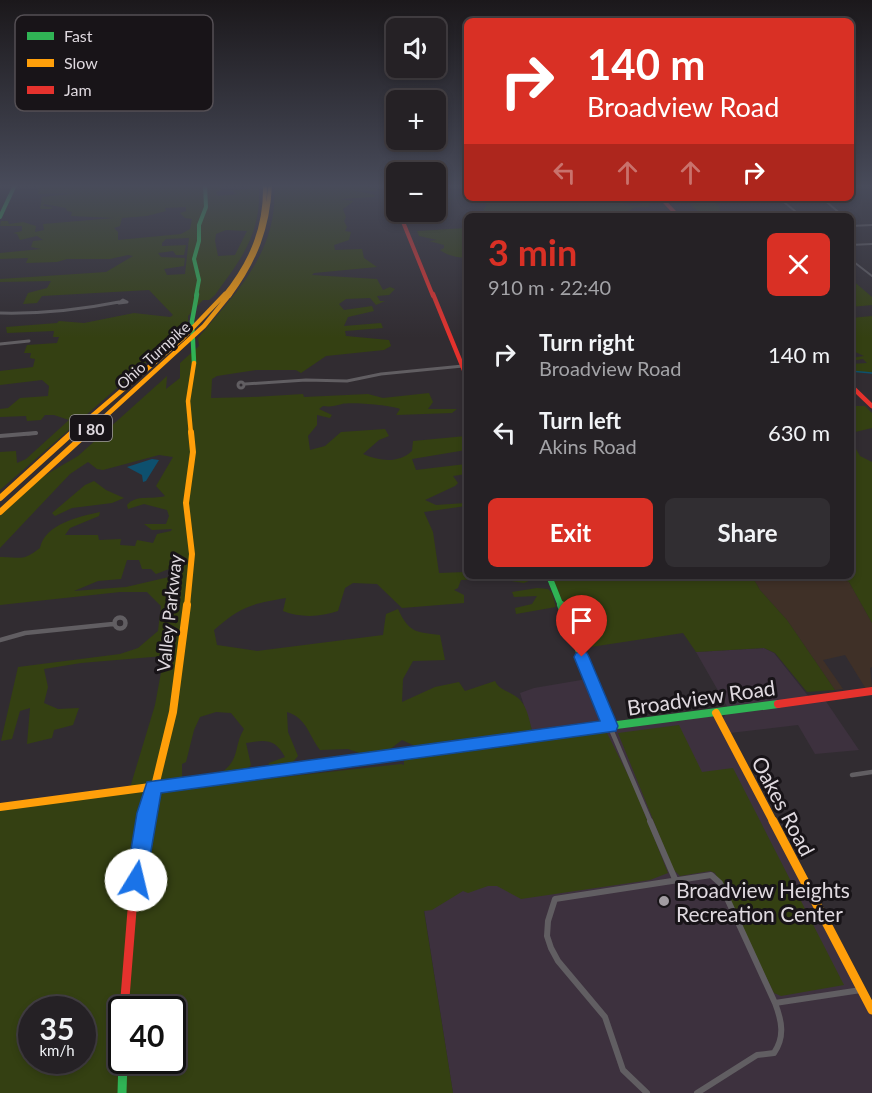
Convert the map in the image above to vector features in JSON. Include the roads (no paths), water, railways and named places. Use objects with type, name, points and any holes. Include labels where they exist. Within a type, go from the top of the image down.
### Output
[{"type":"main road","name":"Valley Parkway","points":[[125,996],[133,898],[147,813],[176,697],[191,574],[192,554],[186,503],[193,452],[188,401],[194,371],[192,321],[199,280],[194,259],[199,236]]},
{"type":"main road","name":"Ohio Turnpike","points":[[0,512],[183,341],[250,258],[259,236]]},
{"type":"main road","name":"Ohio Turnpike","points":[[0,498],[22,476],[204,326],[232,293],[256,258],[265,236]]},
{"type":"main road","points":[[409,236],[464,369]]},
{"type":"main road","points":[[854,391],[872,406]]},
{"type":"main road","points":[[550,579],[610,726]]},
{"type":"main road","name":"Broadview Road","points":[[0,807],[872,691]]},
{"type":"main road","name":"Oakes Road","points":[[716,713],[872,1010]]},
{"type":"main road","points":[[122,1093],[123,1074]]},
{"type":"street","points":[[854,245],[872,244]]},
{"type":"street","points":[[854,262],[872,276]]},
{"type":"street","points":[[0,313],[30,314],[85,309],[119,302]]},
{"type":"street","points":[[0,344],[29,341]]},
{"type":"street","points":[[245,384],[306,380],[347,381],[391,373],[463,366]]},
{"type":"street","points":[[0,436],[36,433]]},
{"type":"street","points":[[0,640],[25,633],[113,624]]},
{"type":"street","points":[[610,726],[675,879]]},
{"type":"street","points":[[852,775],[872,772]]},
{"type":"street","points":[[647,1093],[623,1070],[605,1017],[558,960],[551,948],[548,921],[555,899],[708,874],[718,879],[782,1020],[780,1045],[774,1053],[757,1055],[697,1093]]},
{"type":"street","points":[[775,1004],[861,990]]},
{"type":"water","points":[[152,459],[159,460],[146,481],[143,482],[142,475],[127,467]]},
{"type":"waterway","points":[[854,371],[872,373]]},
{"type":"place","name":"Broadview Heights Recreation Center","points":[[664,901]]}]
